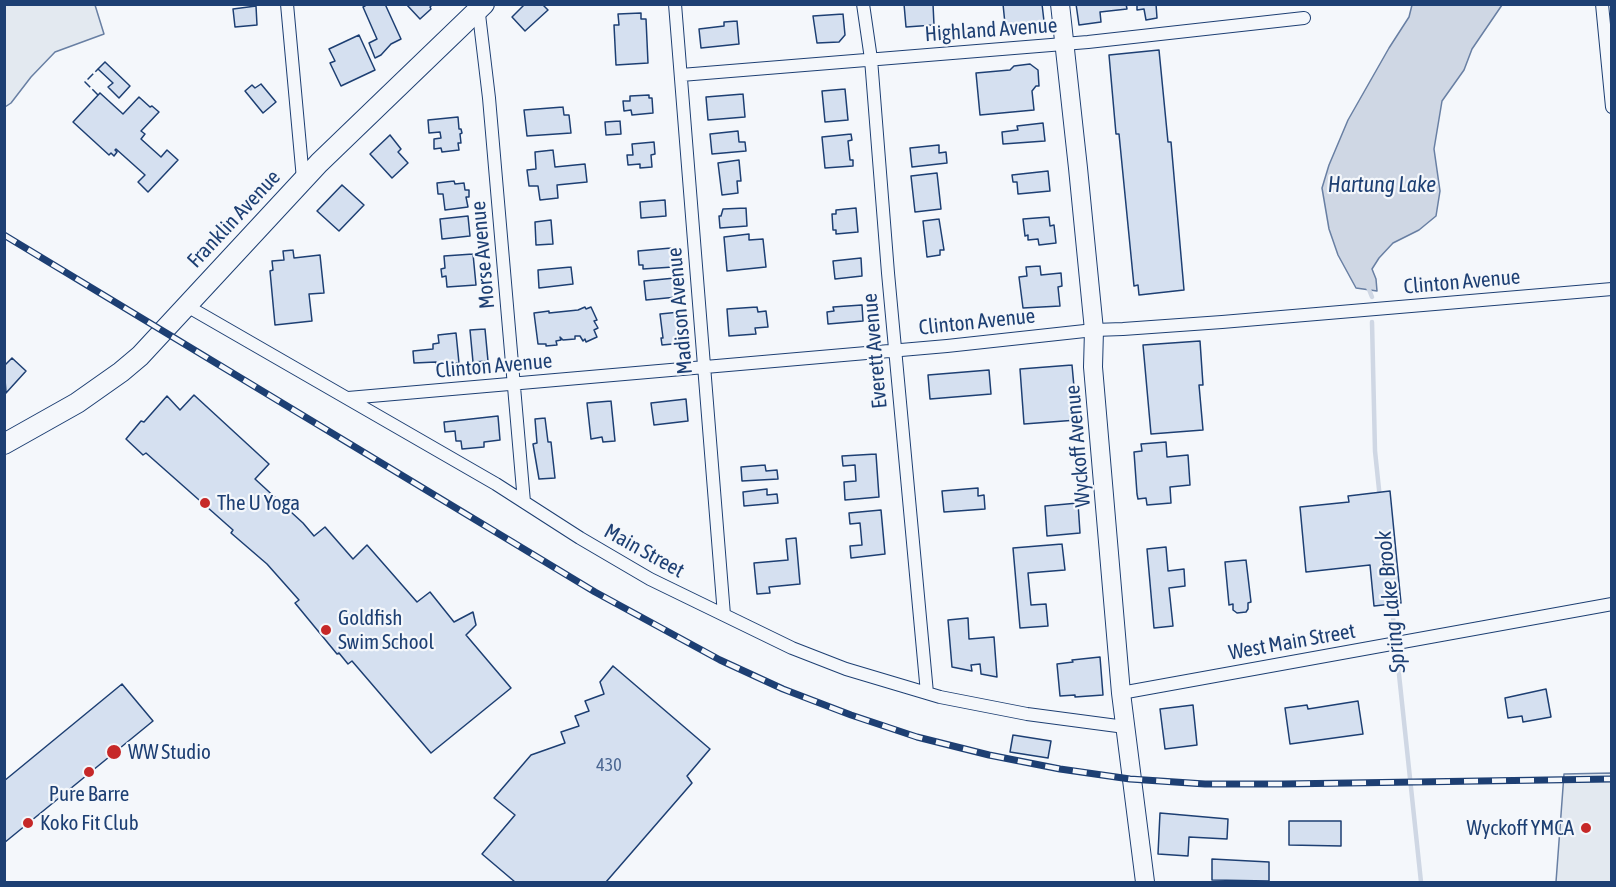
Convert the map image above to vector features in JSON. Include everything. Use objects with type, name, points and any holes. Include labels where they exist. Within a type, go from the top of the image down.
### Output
[{"type":"main road","name":"Wyckoff Avenue","points":[[1060,4],[1094,330],[1093,367],[1121,693],[1145,882]]},
{"type":"main road","name":"Franklin Avenue","points":[[4,444],[77,404],[121,372],[187,306],[303,179],[480,6]]},
{"type":"street","points":[[286,4],[303,179]]},
{"type":"street","name":"Madison Avenue","points":[[675,4],[724,615]]},
{"type":"street","name":"Everett Avenue","points":[[863,4],[871,59],[927,693]]},
{"type":"street","points":[[1602,4],[1611,107]]},
{"type":"street","name":"Morse Avenue","points":[[480,6],[524,502]]},
{"type":"street","name":"Highland Avenue","points":[[681,75],[1065,44],[1304,18]]},
{"type":"street","name":"Clinton Avenue","points":[[348,398],[895,351],[1094,330],[1123,330],[1611,289]]},
{"type":"street","name":"Main Street","points":[[187,306],[348,398],[651,579],[792,648],[846,669],[927,693],[1026,714],[1125,727]]},
{"type":"street","name":"West Main Street","points":[[1121,693],[1611,604]]},
{"type":"shaded area","points":[[5,4],[95,5],[104,34],[55,52],[5,107]]},
{"type":"shaded area","name":"Wyckoff YMCA","points":[[1611,773],[1611,882],[1556,882],[1564,774]]},
{"type":"water","name":"Hartung Lake","points":[[1412,5],[1502,5],[1472,49],[1464,70],[1442,101],[1434,149],[1440,191],[1436,216],[1419,230],[1393,243],[1379,258],[1372,269],[1377,291],[1356,288],[1338,255],[1329,229],[1322,188],[1348,120],[1409,17]]},
{"type":"building","points":[[368,4],[385,4],[401,39],[391,44],[375,58],[369,43],[377,39],[363,7]]},
{"type":"building","points":[[406,4],[433,4],[420,19]]},
{"type":"building","points":[[525,4],[542,4],[548,10],[525,31],[512,17]]},
{"type":"building","points":[[904,4],[933,4],[934,25],[906,27]]},
{"type":"building","points":[[1003,4],[1042,4],[1045,30],[1006,34]]},
{"type":"building","points":[[1076,4],[1126,4],[1127,9],[1100,12],[1101,22],[1079,25]]},
{"type":"building","points":[[1137,4],[1156,4],[1157,18],[1146,20],[1144,9],[1137,10]]},
{"type":"building","points":[[256,6],[257,25],[235,27],[233,9]]},
{"type":"building","points":[[641,13],[641,19],[646,19],[648,63],[616,65],[614,25],[619,25],[618,14]]},
{"type":"building","points":[[843,14],[845,35],[839,42],[817,43],[813,16]]},
{"type":"building","points":[[737,21],[739,44],[701,48],[699,29],[724,26],[724,22]]},
{"type":"building","points":[[359,35],[375,70],[341,86],[330,63],[335,61],[329,49]]},
{"type":"building","points":[[1159,50],[1168,142],[1171,142],[1184,290],[1139,295],[1138,285],[1134,286],[1109,55]]},
{"type":"building","points":[[105,62],[130,86],[119,98],[108,87],[113,83],[98,69]]},
{"type":"building","points":[[1030,64],[1038,70],[1039,86],[1032,91],[1034,110],[980,115],[976,73],[1010,70],[1014,66]]},
{"type":"building","points":[[261,84],[276,102],[263,113],[245,91],[252,85],[255,88]]},
{"type":"building","points":[[845,89],[848,120],[825,122],[822,91]]},
{"type":"building","points":[[100,93],[123,114],[139,97],[159,112],[141,131],[145,134],[141,139],[161,157],[167,150],[178,160],[148,192],[138,182],[145,175],[116,149],[114,156],[111,153],[109,155],[73,122]]},
{"type":"building","points":[[743,94],[745,117],[708,120],[706,97]]},
{"type":"building","points":[[649,95],[649,98],[652,98],[653,113],[632,115],[631,110],[624,111],[623,101],[630,101],[630,96]]},
{"type":"building","points":[[563,107],[564,115],[569,115],[571,133],[527,136],[524,110]]},
{"type":"building","points":[[458,117],[459,129],[462,133],[460,134],[461,143],[458,143],[459,150],[442,152],[441,148],[434,149],[434,139],[441,138],[440,132],[429,133],[428,120]]},
{"type":"building","points":[[620,121],[621,134],[606,135],[605,122]]},
{"type":"building","points":[[1043,123],[1045,141],[1003,144],[1002,132],[1018,130],[1017,126]]},
{"type":"building","points":[[738,131],[739,142],[745,142],[746,151],[712,154],[710,134]]},
{"type":"building","points":[[851,134],[852,140],[848,141],[853,166],[825,168],[822,137]]},
{"type":"building","points":[[390,135],[401,149],[398,152],[408,163],[392,178],[370,154]]},
{"type":"building","points":[[654,142],[655,154],[651,155],[652,167],[640,168],[640,164],[628,165],[627,155],[633,155],[632,144]]},
{"type":"building","points":[[939,145],[939,153],[946,152],[947,163],[912,167],[910,148]]},
{"type":"building","points":[[553,150],[555,167],[585,164],[587,182],[557,185],[558,198],[540,200],[538,186],[529,186],[527,170],[536,169],[535,152]]},
{"type":"building","points":[[739,160],[741,181],[737,181],[738,193],[722,195],[718,163]]},
{"type":"building","points":[[1048,171],[1050,191],[1018,194],[1017,182],[1013,182],[1012,175]]},
{"type":"building","points":[[937,173],[941,209],[915,212],[911,176]]},
{"type":"building","points":[[454,181],[455,184],[464,183],[465,190],[469,190],[469,197],[466,197],[468,207],[445,210],[443,194],[438,194],[437,183]]},
{"type":"building","points":[[342,185],[364,205],[339,231],[317,211]]},
{"type":"building","points":[[665,200],[666,216],[641,218],[640,202]]},
{"type":"building","points":[[746,208],[747,226],[720,228],[719,216],[723,209]]},
{"type":"building","points":[[856,208],[858,232],[836,234],[836,230],[833,230],[832,214],[836,214],[836,210]]},
{"type":"building","points":[[468,216],[470,236],[442,239],[440,219]]},
{"type":"building","points":[[1049,217],[1050,226],[1054,225],[1056,243],[1039,245],[1038,239],[1028,240],[1028,235],[1025,236],[1023,219]]},
{"type":"building","points":[[939,219],[944,250],[940,250],[940,255],[927,257],[923,221]]},
{"type":"building","points":[[551,220],[553,244],[536,245],[535,222]]},
{"type":"building","points":[[749,234],[749,240],[763,239],[766,267],[727,271],[724,237]]},
{"type":"building","points":[[671,248],[673,267],[643,269],[643,265],[639,265],[638,251]]},
{"type":"building","points":[[293,250],[294,258],[320,255],[324,293],[309,294],[312,321],[275,325],[270,271],[273,270],[272,261],[284,260],[283,251]]},
{"type":"building","points":[[473,254],[476,285],[447,287],[446,276],[442,277],[441,269],[445,268],[444,256]]},
{"type":"building","points":[[861,258],[862,276],[835,279],[833,261]]},
{"type":"building","points":[[1040,266],[1041,275],[1061,273],[1062,286],[1058,287],[1060,306],[1023,308],[1019,277],[1027,276],[1026,267]]},
{"type":"building","points":[[571,267],[573,284],[539,288],[538,270]]},
{"type":"building","points":[[675,278],[677,297],[646,300],[644,281]]},
{"type":"building","points":[[862,305],[863,321],[828,324],[827,312],[834,311],[833,307]]},
{"type":"building","points":[[585,307],[586,309],[591,307],[597,320],[594,321],[598,328],[594,330],[597,337],[586,342],[580,336],[563,340],[560,337],[561,340],[556,341],[557,345],[538,344],[534,313],[578,310]]},
{"type":"building","points":[[757,307],[758,312],[766,311],[768,327],[755,328],[756,334],[729,336],[727,309]]},
{"type":"building","points":[[680,312],[683,343],[662,345],[660,314]]},
{"type":"building","points":[[485,329],[488,361],[473,362],[470,330]]},
{"type":"building","points":[[456,333],[459,363],[436,365],[436,362],[414,363],[413,351],[433,349],[433,344],[439,343],[438,335]]},
{"type":"building","points":[[1200,341],[1203,385],[1199,385],[1203,430],[1151,434],[1143,345]]},
{"type":"building","points":[[12,358],[26,371],[6,393],[4,366]]},
{"type":"building","points":[[1072,365],[1077,420],[1024,424],[1020,369]]},
{"type":"building","points":[[989,370],[991,394],[930,399],[928,375]]},
{"type":"building","points":[[194,395],[269,464],[255,479],[314,536],[325,527],[353,559],[367,545],[417,602],[430,592],[454,622],[473,612],[476,625],[466,635],[511,688],[431,753],[352,661],[348,664],[339,653],[337,654],[295,603],[299,600],[267,564],[231,533],[233,530],[146,453],[143,455],[126,439],[167,396],[180,410]]},
{"type":"building","points":[[686,399],[688,421],[654,425],[651,403]]},
{"type":"building","points":[[611,401],[615,441],[603,442],[602,437],[591,439],[587,403]]},
{"type":"building","points":[[498,416],[500,440],[484,442],[484,447],[462,449],[461,441],[456,441],[455,431],[445,432],[444,422]]},
{"type":"building","points":[[545,418],[548,442],[551,442],[555,478],[539,479],[533,444],[537,443],[535,419]]},
{"type":"building","points":[[1166,442],[1167,457],[1188,455],[1190,485],[1170,487],[1171,503],[1147,505],[1146,498],[1138,499],[1134,452],[1142,451],[1141,444]]},
{"type":"building","points":[[876,454],[879,497],[845,500],[844,482],[856,481],[855,465],[843,466],[842,456]]},
{"type":"building","points":[[765,465],[766,471],[777,470],[778,479],[742,481],[741,467]]},
{"type":"building","points":[[978,488],[978,496],[984,495],[985,509],[944,512],[942,491]]},
{"type":"building","points":[[767,489],[767,495],[777,494],[778,503],[744,506],[743,492]]},
{"type":"building","points":[[1390,491],[1401,603],[1374,606],[1370,565],[1306,572],[1300,507],[1349,502],[1348,496]]},
{"type":"building","points":[[1078,503],[1080,533],[1047,536],[1045,506]]},
{"type":"building","points":[[881,510],[885,554],[851,558],[850,546],[862,545],[860,523],[850,524],[849,513]]},
{"type":"building","points":[[796,538],[800,584],[769,587],[770,593],[757,594],[754,563],[788,560],[786,539]]},
{"type":"building","points":[[1062,544],[1065,570],[1028,573],[1031,605],[1046,604],[1048,626],[1020,628],[1013,548]]},
{"type":"building","points":[[1166,547],[1168,571],[1184,569],[1185,586],[1169,588],[1173,626],[1154,628],[1147,549]]},
{"type":"building","points":[[1246,560],[1251,602],[1248,603],[1246,612],[1237,613],[1233,610],[1233,604],[1229,605],[1225,562]]},
{"type":"building","points":[[968,618],[969,639],[994,637],[997,677],[981,674],[980,664],[971,665],[972,671],[952,667],[948,620]]},
{"type":"building","points":[[1100,657],[1103,695],[1060,696],[1057,664]]},
{"type":"building","points":[[613,666],[710,749],[687,776],[692,783],[606,882],[515,882],[482,854],[515,815],[494,798],[531,755],[565,743],[561,732],[579,726],[575,716],[589,711],[585,701],[604,694],[600,682]]},
{"type":"building","points":[[122,684],[153,721],[4,843],[4,781]]},
{"type":"building","points":[[1546,689],[1551,717],[1523,722],[1522,716],[1508,718],[1505,698]]},
{"type":"building","points":[[1358,701],[1363,734],[1290,744],[1285,708],[1307,705],[1308,709]]},
{"type":"building","points":[[1193,705],[1197,745],[1165,749],[1160,709]]},
{"type":"building","points":[[1013,735],[1051,741],[1048,758],[1010,752]]},
{"type":"building","points":[[1160,813],[1228,819],[1227,839],[1189,837],[1188,856],[1158,854]]},
{"type":"building","points":[[1289,821],[1341,821],[1341,846],[1289,845]]},
{"type":"building","points":[[1212,859],[1269,862],[1269,881],[1212,880]]},
{"type":"waterway","name":"Spring Lake Brook","points":[[1368,287],[1372,297]]},
{"type":"waterway","name":"Spring Lake Brook","points":[[1372,322],[1375,451],[1380,499]]},
{"type":"waterway","name":"Spring Lake Brook","points":[[1391,599],[1421,882]]},
{"type":"railway","points":[[4,235],[595,592],[720,660],[783,689],[851,715],[917,737],[989,755],[1060,769],[1130,779],[1205,784],[1612,779]]},
{"type":"fence","points":[[98,69],[85,82],[98,95]]},
{"type":"place","name":"The U Yoga","points":[[205,503]]},
{"type":"place","name":"Goldfish Swim School","points":[[326,630]]},
{"type":"place","name":"WW Studio","points":[[114,752]]},
{"type":"place","name":"Pure Barre","points":[[89,772]]},
{"type":"place","name":"Koko Fit Club","points":[[28,823]]},
{"type":"place","name":"Wyckoff YMCA","points":[[1586,828]]}]
